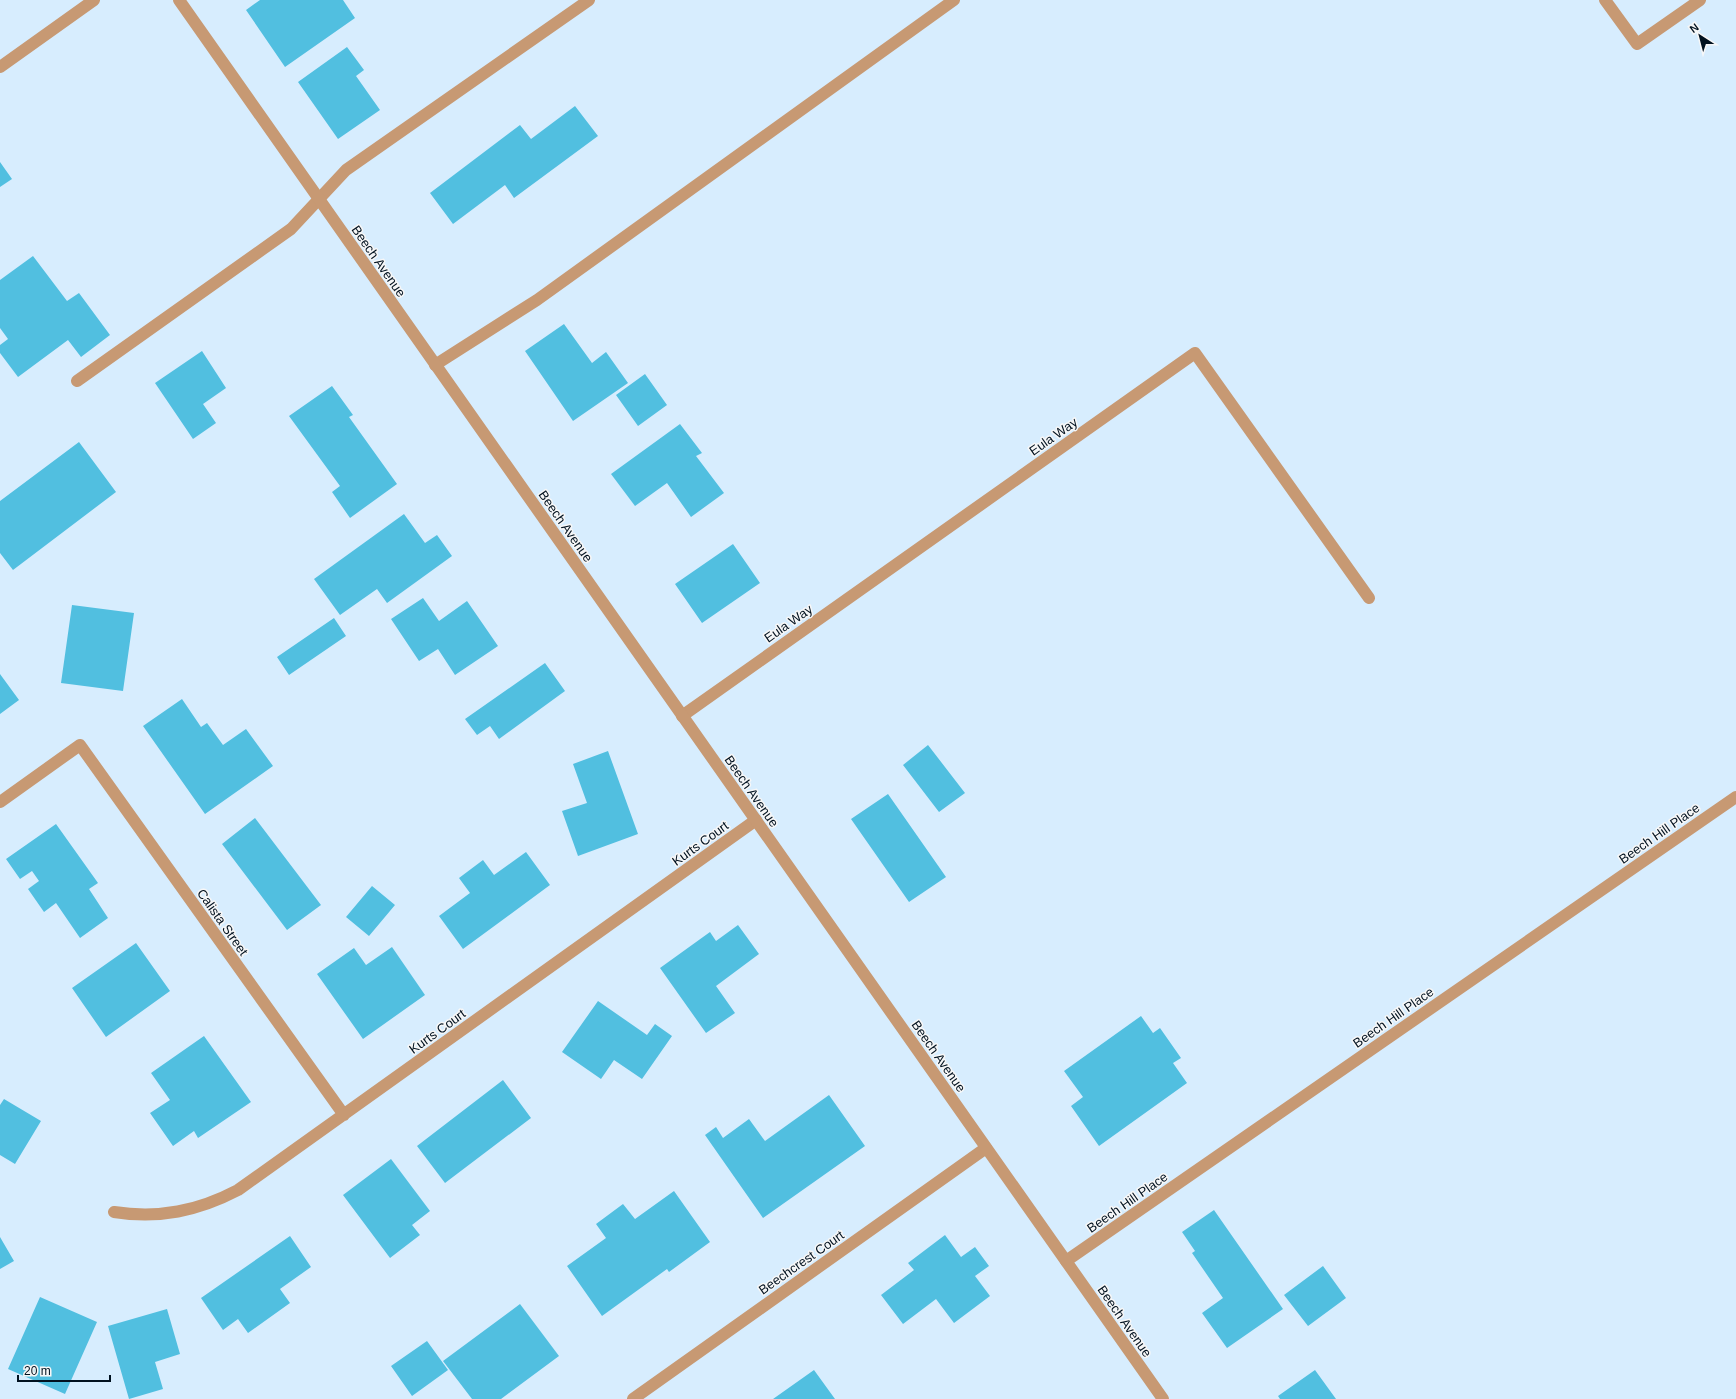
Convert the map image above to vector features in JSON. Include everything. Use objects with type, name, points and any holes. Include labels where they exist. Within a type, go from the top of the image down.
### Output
[{"type":"street","points":[[0,67],[94,0]]},
{"type":"street","name":"Beech Avenue","points":[[179,0],[1163,1399]]},
{"type":"street","points":[[77,381],[291,229],[346,170],[589,0]]},
{"type":"street","points":[[435,365],[537,300],[954,0]]},
{"type":"street","points":[[1605,0],[1637,44],[1700,0]]},
{"type":"street","name":"Eula Way","points":[[682,716],[1194,353],[1369,598]]},
{"type":"street","name":"Calista Street","points":[[0,802],[80,745],[344,1115]]},
{"type":"street","name":"Beech Hill Place","points":[[1066,1261],[1736,796]]},
{"type":"street","name":"Kurts Court","points":[[114,1212],[135,1215],[157,1215],[199,1208],[238,1190],[756,820]]},
{"type":"street","name":"Beechcrest Court","points":[[633,1399],[986,1148]]},
{"type":"building","points":[[260,0],[343,0],[355,18],[285,67],[246,10]]},
{"type":"building","points":[[347,47],[364,70],[356,76],[380,110],[338,139],[298,82]]},
{"type":"building","points":[[575,106],[598,136],[514,198],[505,185],[453,224],[430,193],[520,125],[531,139]]},
{"type":"building","points":[[0,162],[12,179],[0,187]]},
{"type":"building","points":[[33,256],[67,301],[79,293],[110,335],[81,357],[68,340],[18,377],[0,353],[0,345],[8,339],[0,328],[0,280]]},
{"type":"building","points":[[564,324],[592,363],[606,352],[628,383],[573,421],[525,351]]},
{"type":"building","points":[[202,351],[226,388],[203,404],[216,423],[193,439],[155,383]]},
{"type":"building","points":[[645,374],[667,405],[638,426],[616,395]]},
{"type":"building","points":[[332,386],[353,415],[349,417],[397,484],[350,518],[332,492],[340,486],[289,416]]},
{"type":"building","points":[[680,424],[702,453],[696,456],[724,493],[691,517],[667,483],[635,506],[611,474]]},
{"type":"building","points":[[79,442],[116,492],[13,570],[0,553],[0,501]]},
{"type":"building","points":[[404,514],[425,543],[437,535],[452,556],[387,603],[377,589],[340,615],[314,579]]},
{"type":"building","points":[[733,544],[760,583],[702,623],[675,584]]},
{"type":"building","points":[[423,598],[439,621],[467,601],[498,646],[455,675],[438,649],[419,661],[391,619]]},
{"type":"building","points":[[72,605],[134,613],[123,691],[61,683]]},
{"type":"building","points":[[334,618],[346,636],[289,675],[277,657]]},
{"type":"building","points":[[545,663],[565,691],[499,739],[490,726],[477,735],[465,719]]},
{"type":"building","points":[[0,674],[19,700],[0,714]]},
{"type":"building","points":[[182,699],[201,727],[207,723],[223,745],[246,729],[273,766],[205,814],[143,726]]},
{"type":"building","points":[[928,745],[965,793],[939,812],[903,765]]},
{"type":"building","points":[[608,751],[638,834],[578,856],[562,811],[587,803],[573,764]]},
{"type":"building","points":[[888,794],[946,877],[909,902],[851,819]]},
{"type":"building","points":[[255,818],[321,905],[287,930],[222,844]]},
{"type":"building","points":[[56,824],[98,883],[89,889],[108,918],[80,938],[56,903],[44,912],[28,889],[39,881],[32,871],[20,879],[6,859]]},
{"type":"building","points":[[526,852],[550,885],[463,949],[439,916],[470,893],[459,878],[483,860],[494,875]]},
{"type":"building","points":[[372,886],[395,905],[369,936],[346,917]]},
{"type":"building","points":[[738,925],[759,954],[716,986],[735,1013],[706,1033],[660,968],[710,932],[716,941]]},
{"type":"building","points":[[136,943],[170,991],[106,1037],[72,988]]},
{"type":"building","points":[[392,947],[425,995],[363,1039],[317,974],[354,948],[366,965]]},
{"type":"building","points":[[598,1001],[647,1035],[655,1024],[672,1036],[642,1079],[614,1060],[601,1079],[562,1052]]},
{"type":"building","points":[[1141,1016],[1153,1033],[1160,1028],[1181,1058],[1173,1063],[1187,1083],[1099,1146],[1071,1106],[1083,1097],[1064,1071]]},
{"type":"building","points":[[204,1036],[251,1102],[198,1138],[194,1131],[173,1146],[150,1113],[170,1100],[151,1073]]},
{"type":"building","points":[[503,1080],[531,1118],[445,1183],[417,1146]]},
{"type":"building","points":[[829,1095],[865,1146],[763,1218],[705,1135],[716,1127],[723,1138],[749,1119],[765,1141]]},
{"type":"building","points":[[4,1099],[41,1121],[15,1164],[0,1155],[0,1105]]},
{"type":"building","points":[[391,1159],[430,1211],[412,1225],[420,1235],[390,1258],[343,1195]]},
{"type":"building","points":[[674,1191],[710,1242],[669,1272],[667,1269],[602,1316],[567,1266],[606,1238],[596,1224],[623,1204],[635,1219]]},
{"type":"building","points":[[1214,1210],[1283,1309],[1227,1348],[1202,1313],[1223,1298],[1192,1253],[1195,1251],[1182,1232]]},
{"type":"building","points":[[945,1235],[961,1257],[975,1247],[989,1266],[975,1276],[990,1296],[954,1323],[936,1299],[903,1324],[881,1295],[914,1270],[908,1263]]},
{"type":"building","points":[[290,1236],[311,1267],[280,1289],[290,1303],[248,1333],[238,1319],[223,1330],[201,1298]]},
{"type":"building","points":[[0,1237],[14,1261],[0,1269]]},
{"type":"building","points":[[1323,1266],[1346,1298],[1308,1326],[1284,1295]]},
{"type":"building","points":[[40,1297],[97,1322],[65,1394],[8,1369]]},
{"type":"building","points":[[520,1304],[559,1356],[501,1399],[472,1399],[443,1361]]},
{"type":"building","points":[[167,1309],[180,1354],[155,1362],[163,1389],[129,1399],[108,1326]]},
{"type":"building","points":[[427,1341],[448,1370],[412,1396],[391,1366]]},
{"type":"building","points":[[814,1370],[835,1399],[773,1399]]},
{"type":"building","points":[[1315,1370],[1336,1399],[1280,1399],[1278,1396]]}]
